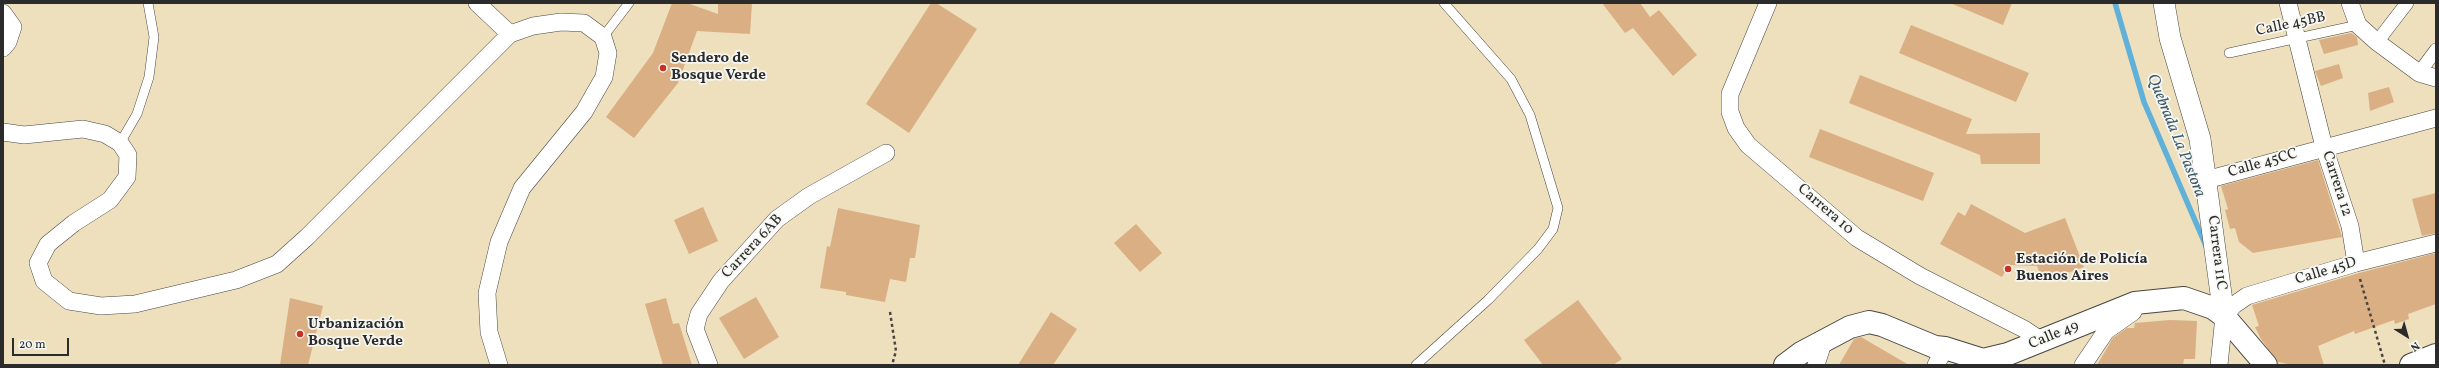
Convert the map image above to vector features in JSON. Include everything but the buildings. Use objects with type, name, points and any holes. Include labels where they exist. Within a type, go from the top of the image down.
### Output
[{"type":"main road","name":"Calle 49","points":[[1785,365],[1824,340],[1850,326],[1869,322],[1882,325],[1935,347],[1941,356],[1983,360],[2008,354],[2134,303],[2184,298],[2212,308],[2224,316],[2266,365]]},
{"type":"main road","points":[[2411,365],[2434,359]]},
{"type":"street","points":[[477,3],[510,34]]},
{"type":"street","name":"Carrera 10","points":[[1768,3],[1730,94],[1732,117],[1736,128],[1748,145],[1856,238],[1920,276],[2024,329],[2042,341]]},
{"type":"street","name":"Carrera 11C","points":[[2164,3],[2170,38],[2200,139],[2224,316],[2219,365]]},
{"type":"street","name":"Carrera 12","points":[[2288,3],[2324,147],[2350,226],[2356,263]]},
{"type":"street","points":[[2350,3],[2358,25],[2377,42],[2419,73],[2436,78]]},
{"type":"street","points":[[2377,42],[2406,3]]},
{"type":"street","points":[[3,13],[13,27],[8,42],[3,48]]},
{"type":"street","points":[[3,132],[24,135],[83,129],[105,134],[120,143],[128,155],[128,177],[110,200],[74,223],[48,244],[38,263],[44,281],[69,301],[101,306],[135,304],[236,280],[277,264],[307,238],[510,34],[533,26],[561,22],[584,23],[603,37],[608,53],[604,77],[584,112],[522,188],[500,242],[487,293],[489,332],[499,365]]},
{"type":"street","points":[[2419,73],[2436,50]]},
{"type":"street","name":"Calle 45CC","points":[[2206,180],[2436,118]]},
{"type":"street","name":"Carrera 6AB","points":[[709,365],[695,329],[698,314],[721,281],[777,219],[809,196],[886,154]]},
{"type":"street","name":"Calle 45D","points":[[2224,316],[2234,305],[2247,296],[2356,263],[2436,243]]},
{"type":"street","points":[[2083,365],[2106,330],[2133,312],[2134,303]]},
{"type":"street","points":[[1816,365],[1824,340]]},
{"type":"lane","points":[[120,143],[137,114],[149,76],[154,37],[148,3]]},
{"type":"lane","points":[[603,37],[629,3]]},
{"type":"lane","points":[[1416,365],[1488,300],[1538,249],[1553,229],[1558,208],[1530,114],[1511,79],[1444,3]]},
{"type":"lane","name":"Calle 45BB","points":[[2229,53],[2358,25]]},
{"type":"path","points":[[2356,263],[2385,365]]},
{"type":"path","points":[[890,312],[896,351],[892,365]]},
{"type":"waterway","name":"Quebrada La Pastora","points":[[2115,3],[2144,102],[2206,246]]},
{"type":"place","name":"Sendero de Bosque Verde","points":[[663,68]]},
{"type":"place","name":"Estación de Policía Buenos Aires","points":[[2008,269]]},
{"type":"place","name":"Urbanización Bosque Verde","points":[[300,334]]}]
